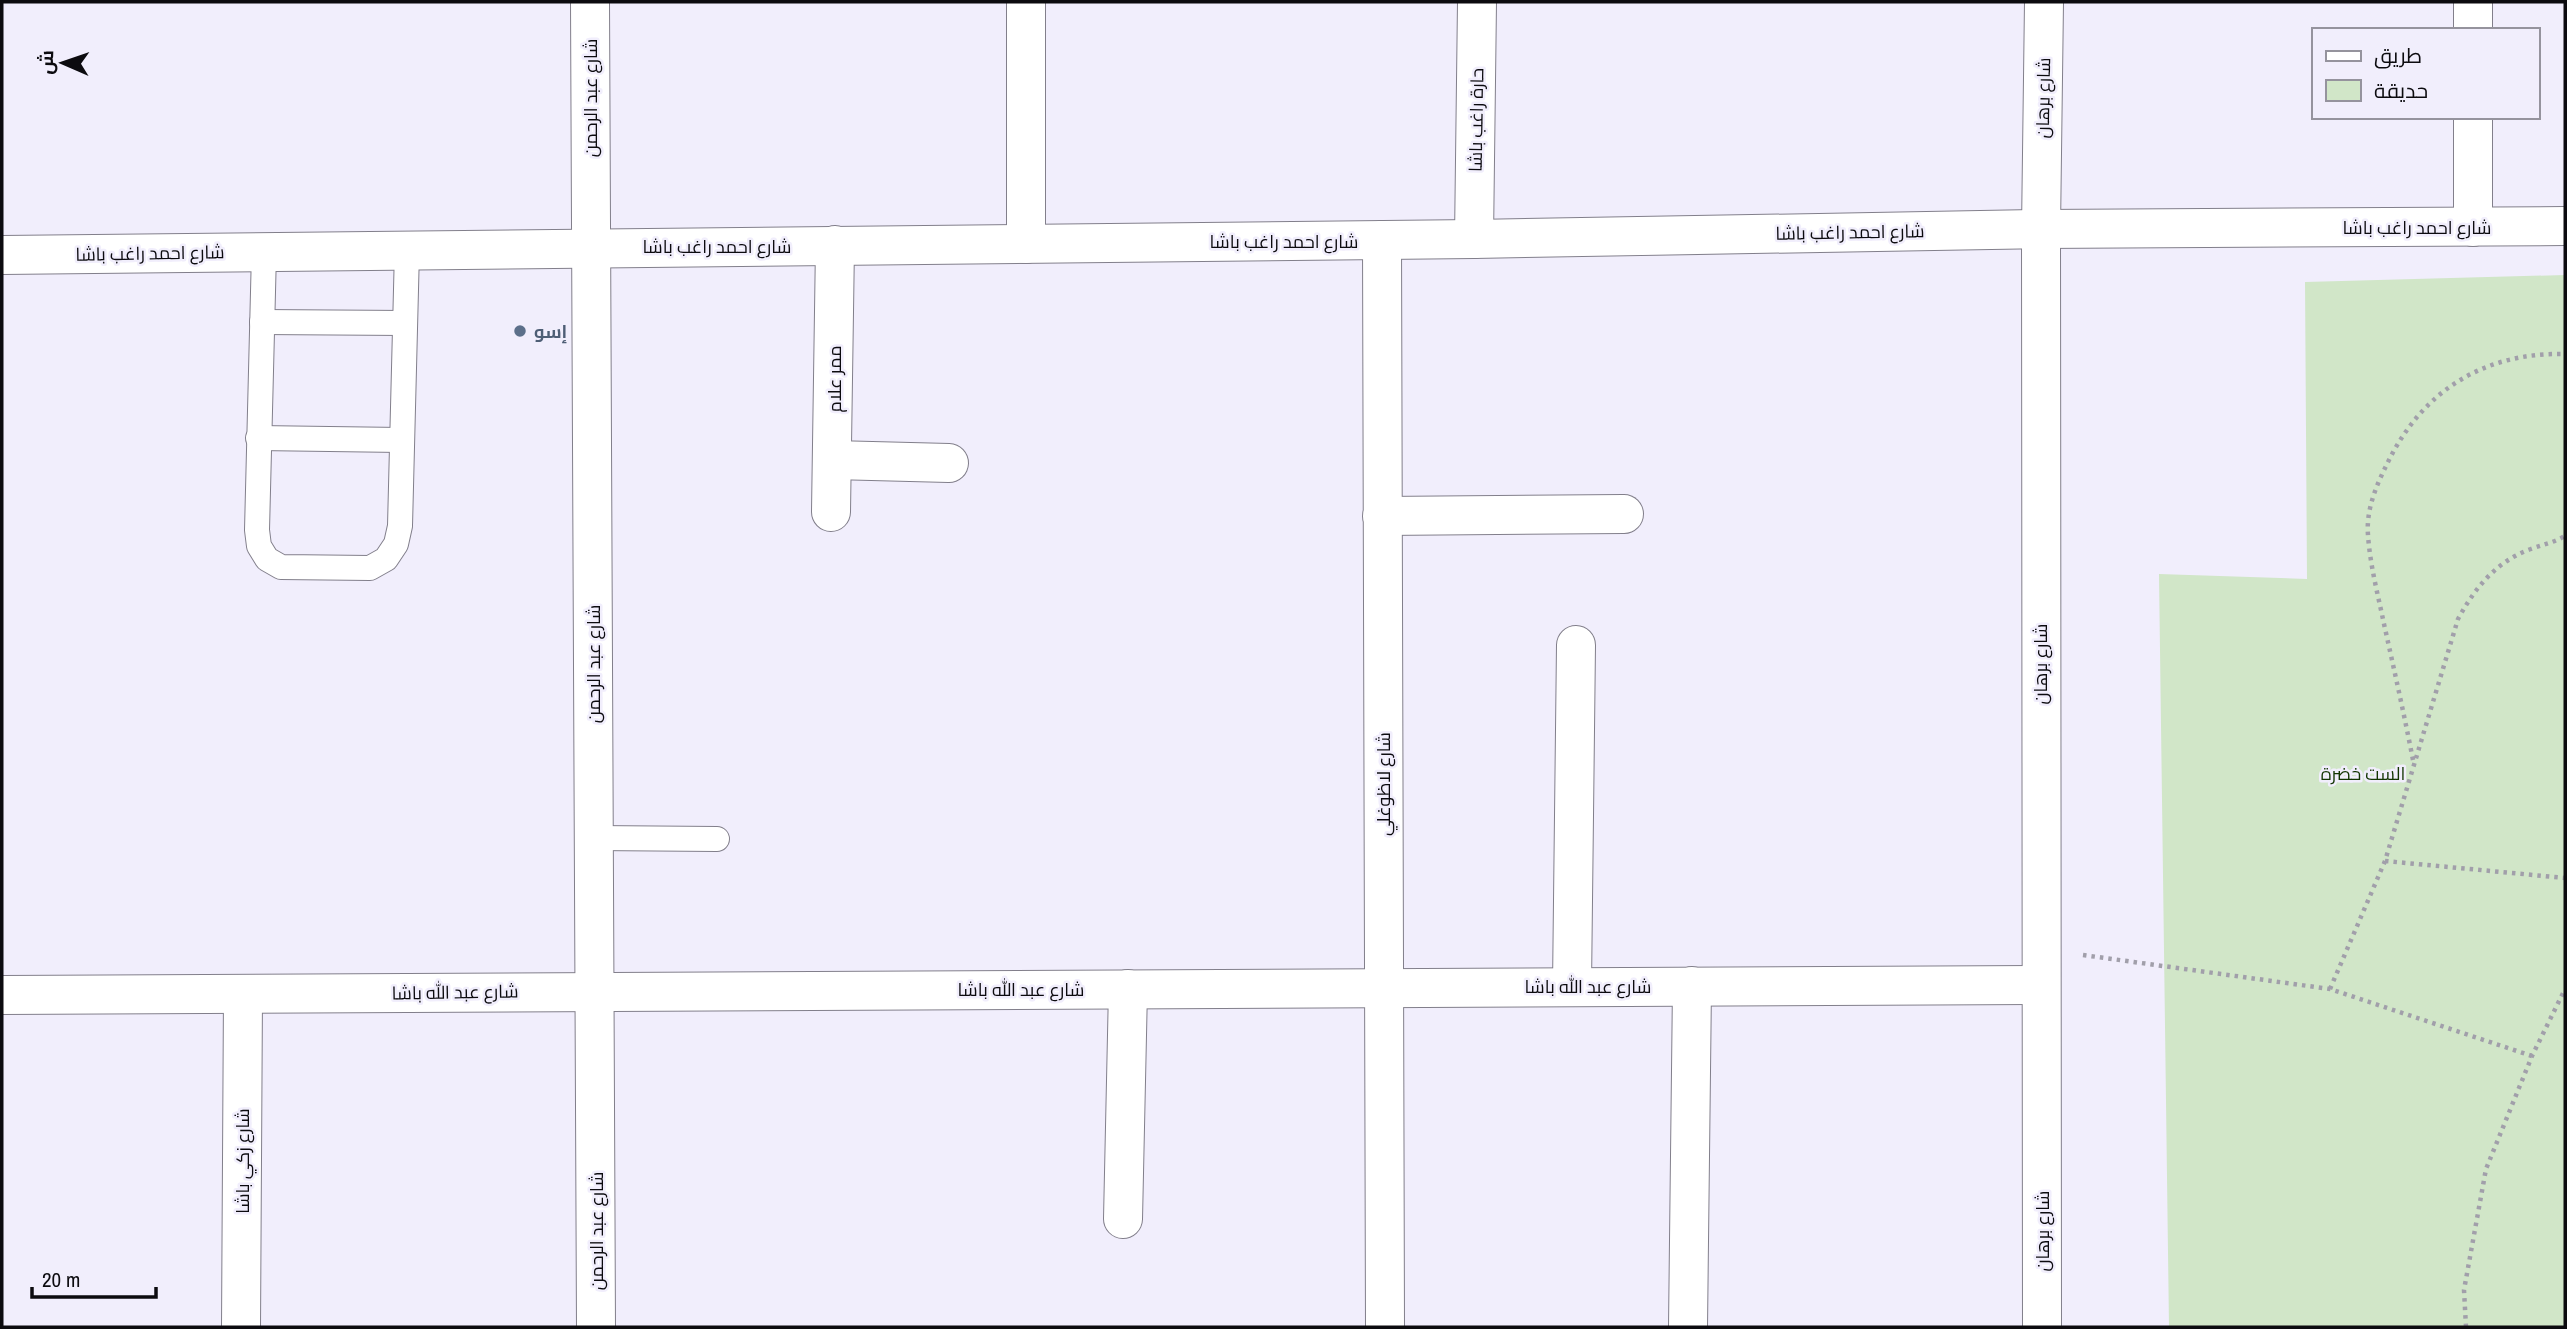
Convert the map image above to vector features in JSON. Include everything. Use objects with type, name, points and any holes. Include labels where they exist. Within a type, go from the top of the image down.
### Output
[{"type":"street","name":"شارع عبد الرحمن","points":[[590,2],[596,1327]]},
{"type":"street","points":[[1026,2],[1026,244]]},
{"type":"street","name":"حارة راغب باشا","points":[[1474,239],[1477,2]]},
{"type":"street","name":"شارع برهان","points":[[2042,1327],[2041,229],[2044,2]]},
{"type":"street","points":[[2473,2],[2473,28]]},
{"type":"street","points":[[2473,119],[2473,227]]},
{"type":"street","name":"شارع احمد راغب باشا","points":[[2,255],[1474,239],[2041,229],[2565,226]]},
{"type":"street","name":"شارع لاظوغلي","points":[[1382,240],[1385,1327]]},
{"type":"street","name":"ممر علام","points":[[831,512],[834,460],[835,246]]},
{"type":"street","points":[[834,460],[949,463]]},
{"type":"street","points":[[1382,516],[1624,514]]},
{"type":"street","points":[[1572,986],[1576,645]]},
{"type":"street","name":"شارع عبد الله باشا","points":[[2,995],[1692,986],[2041,967]]},
{"type":"street","points":[[1688,1327],[1692,986]]},
{"type":"street","points":[[1123,1219],[1128,989]]},
{"type":"street","name":"شارع زكي باشا","points":[[241,1327],[243,994]]},
{"type":"lane","points":[[264,252],[258,438],[259,545],[267,559],[281,567],[370,568],[386,559],[396,544],[400,526],[407,250]]},
{"type":"lane","points":[[262,322],[405,323]]},
{"type":"lane","points":[[258,438],[401,440]]},
{"type":"lane","points":[[594,838],[717,839]]},
{"type":"path","points":[[2414,762],[2368,533],[2374,491],[2393,452],[2417,414],[2452,384],[2492,363],[2537,353],[2565,354]]},
{"type":"path","points":[[2330,989],[2385,860],[2458,619],[2474,590],[2498,566],[2527,550],[2565,536]]},
{"type":"path","points":[[2385,860],[2565,878]]},
{"type":"path","points":[[2041,967],[2330,989],[2532,1056]]},
{"type":"path","points":[[2466,1327],[2464,1290],[2486,1169],[2532,1056],[2565,989]]},
{"type":"green space","name":"الست خضرة","points":[[2565,275],[2565,1327],[2169,1327],[2159,574],[2307,579],[2305,282]]},
{"type":"place","name":"إسو","points":[[520,331]]}]
